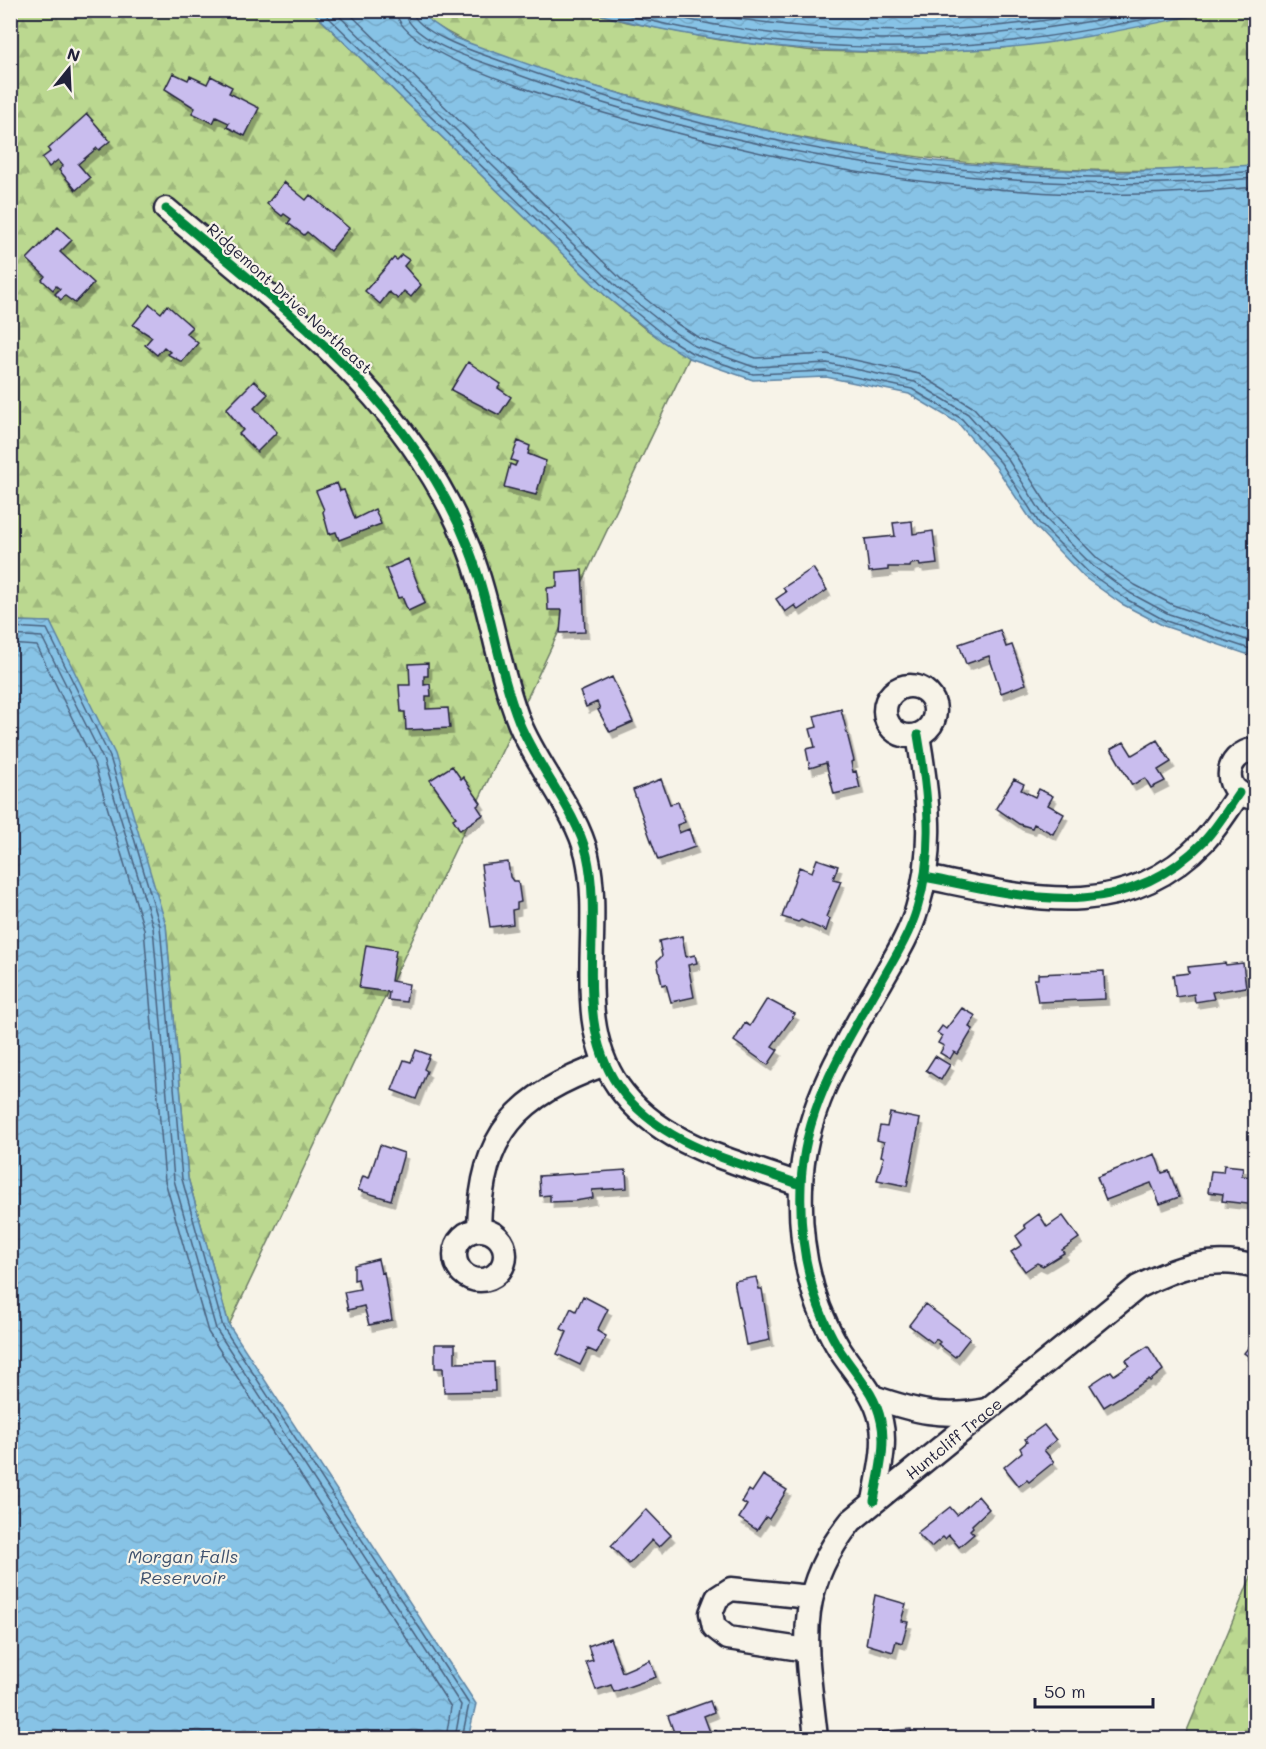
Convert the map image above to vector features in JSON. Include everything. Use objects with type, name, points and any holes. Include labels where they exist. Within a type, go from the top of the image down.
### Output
[{"type":"street","name":"Ridgemont Drive Northeast","points":[[166,209],[316,336],[368,387],[413,443],[452,511],[482,585],[520,723],[541,767],[573,821],[586,853],[592,890],[593,1017],[605,1064],[630,1102],[664,1131],[690,1144],[801,1185]]},
{"type":"street","points":[[874,1502],[882,1422],[873,1397],[838,1347],[814,1295],[802,1241],[801,1185],[807,1138],[823,1088],[904,942],[917,910],[925,877],[930,826],[928,791],[918,735]]},
{"type":"street","points":[[925,877],[1039,899],[1074,900],[1104,896],[1140,884],[1173,866],[1203,842],[1247,796],[1230,780],[1231,764],[1245,751],[1256,749]]},
{"type":"street","points":[[479,1229],[480,1194],[485,1168],[495,1143],[510,1121],[529,1101],[549,1087],[605,1064]]},
{"type":"street","name":"Huntcliff Trace","points":[[816,1738],[807,1650],[806,1624],[810,1597],[819,1568],[832,1544],[851,1521],[1138,1287],[1168,1271],[1198,1263],[1220,1261],[1256,1267]]},
{"type":"street","points":[[873,1397],[908,1409],[935,1414],[958,1416],[986,1410]]},
{"type":"street","points":[[807,1650],[728,1638],[714,1627],[711,1613],[717,1598],[731,1589],[810,1597]]},
{"type":"green space","points":[[11,11],[312,11],[608,298],[644,328],[689,358],[229,1325],[188,1178],[166,925],[50,622],[11,621]]},
{"type":"green space","points":[[416,11],[587,11],[627,22],[720,40],[814,51],[908,53],[1002,48],[1209,11],[1255,11],[1255,165],[1172,170],[1090,170],[1010,166],[851,147],[692,113],[535,69],[458,38]]},
{"type":"green space","points":[[1255,1567],[1255,1738],[1184,1738]]},
{"type":"water","points":[[1209,10],[1211,12],[1054,42],[1001,48],[896,52],[792,48],[740,42],[638,24],[587,11]]},
{"type":"water","points":[[312,11],[416,11],[455,38],[566,78],[680,111],[818,142],[934,161],[1029,169],[1123,172],[1255,165],[1255,657],[1164,626],[1122,604],[1084,577],[1035,526],[996,467],[958,423],[909,394],[826,377],[753,380],[689,358],[663,342],[608,298]]},
{"type":"water","name":"Morgan Falls Reservoir","points":[[11,621],[50,622],[115,754],[166,925],[188,1178],[229,1325],[476,1704],[468,1738],[11,1738]]},
{"type":"building","points":[[173,73],[188,80],[190,76],[207,84],[211,76],[232,87],[229,93],[259,108],[245,136],[227,127],[229,123],[216,117],[213,123],[192,113],[195,108],[165,89]]},
{"type":"building","points":[[87,114],[110,141],[99,150],[97,148],[78,164],[90,178],[76,190],[59,170],[63,166],[58,160],[49,167],[42,158],[50,152],[48,149]]},
{"type":"building","points":[[284,182],[306,200],[310,195],[349,228],[330,251],[307,232],[304,235],[288,223],[291,219],[284,214],[282,216],[267,204]]},
{"type":"building","points":[[58,227],[72,240],[60,252],[94,283],[75,303],[65,296],[61,300],[55,294],[60,289],[56,286],[53,290],[42,280],[45,276],[27,259]]},
{"type":"building","points":[[402,255],[409,260],[404,266],[421,285],[411,297],[404,291],[398,299],[389,292],[380,304],[365,291],[394,258],[397,260]]},
{"type":"building","points":[[150,304],[161,313],[167,305],[192,327],[186,333],[198,343],[182,362],[167,354],[170,352],[164,347],[157,355],[145,345],[152,337],[133,325]]},
{"type":"building","points":[[468,362],[501,384],[498,388],[511,397],[499,415],[451,390]]},
{"type":"building","points":[[254,381],[268,394],[254,408],[277,432],[257,452],[239,434],[243,430],[226,409]]},
{"type":"building","points":[[518,441],[530,446],[528,454],[546,461],[536,495],[504,487],[510,464],[515,466],[517,462],[511,460]]},
{"type":"building","points":[[337,483],[340,491],[344,490],[355,519],[375,509],[381,524],[339,540],[336,532],[329,534],[324,510],[316,491]]},
{"type":"building","points":[[912,521],[913,534],[933,531],[937,564],[920,566],[919,563],[911,564],[910,567],[888,567],[888,570],[869,572],[865,539],[895,536],[893,523]]},
{"type":"building","points":[[408,559],[425,603],[408,611],[402,597],[398,598],[386,569]]},
{"type":"building","points":[[813,568],[827,590],[798,610],[795,605],[785,612],[776,599],[786,592],[783,588]]},
{"type":"building","points":[[582,570],[585,632],[560,633],[562,610],[548,610],[547,588],[557,587],[557,572]]},
{"type":"building","points":[[1000,630],[1006,647],[1012,645],[1026,684],[1001,693],[989,656],[966,664],[959,644]]},
{"type":"building","points":[[428,663],[428,676],[424,676],[424,685],[430,684],[431,696],[426,696],[426,709],[448,708],[450,728],[406,730],[405,712],[401,712],[399,685],[410,685],[409,664]]},
{"type":"building","points":[[612,677],[633,722],[610,732],[598,710],[600,709],[597,702],[586,707],[580,692]]},
{"type":"building","points":[[841,709],[854,761],[851,762],[853,772],[856,771],[860,788],[834,794],[826,763],[810,768],[806,749],[815,747],[810,729],[817,727],[814,716]]},
{"type":"building","points":[[1157,740],[1171,762],[1158,770],[1165,781],[1151,788],[1145,778],[1132,785],[1111,749],[1124,742],[1132,755]]},
{"type":"building","points":[[452,766],[461,779],[463,777],[481,803],[477,806],[483,815],[460,830],[453,819],[456,817],[430,780]]},
{"type":"building","points":[[661,779],[670,804],[678,802],[685,822],[677,825],[679,833],[689,829],[695,847],[658,860],[633,790]]},
{"type":"building","points":[[1014,779],[1024,784],[1021,790],[1035,797],[1039,789],[1053,796],[1048,805],[1064,814],[1053,834],[1034,824],[1032,828],[1019,824],[996,808]]},
{"type":"building","points":[[817,859],[838,866],[833,879],[841,881],[826,917],[830,919],[826,931],[801,920],[798,922],[782,917],[799,867],[812,872]]},
{"type":"building","points":[[508,862],[510,877],[513,881],[518,881],[521,902],[517,903],[517,909],[512,910],[513,924],[490,927],[481,865]]},
{"type":"building","points":[[682,936],[686,957],[695,955],[697,963],[688,965],[694,997],[671,1002],[666,984],[662,985],[657,961],[662,956],[659,941]]},
{"type":"building","points":[[366,945],[396,950],[391,981],[409,984],[406,1002],[388,1000],[389,992],[359,988]]},
{"type":"building","points":[[1225,963],[1226,965],[1243,963],[1246,987],[1212,992],[1214,999],[1195,1002],[1194,994],[1176,997],[1173,975],[1189,973],[1188,967]]},
{"type":"building","points":[[1104,971],[1105,999],[1038,1002],[1034,979],[1038,979],[1038,974]]},
{"type":"building","points":[[767,999],[795,1014],[772,1046],[778,1050],[768,1065],[734,1041],[745,1023],[750,1026]]},
{"type":"building","points":[[962,1008],[976,1016],[969,1027],[973,1029],[958,1054],[954,1052],[950,1059],[940,1053],[944,1046],[938,1043],[942,1036],[937,1033],[942,1026],[946,1029]]},
{"type":"building","points":[[416,1050],[430,1055],[424,1069],[427,1071],[416,1099],[392,1090],[404,1060],[411,1062]]},
{"type":"building","points":[[935,1056],[950,1065],[941,1080],[926,1070]]},
{"type":"building","points":[[890,1113],[920,1119],[907,1186],[877,1180],[884,1157],[881,1156],[884,1142],[877,1140],[880,1126],[887,1127]]},
{"type":"building","points":[[380,1145],[404,1153],[391,1200],[358,1190],[363,1176],[369,1178]]},
{"type":"building","points":[[1155,1154],[1162,1173],[1169,1171],[1179,1197],[1160,1204],[1151,1183],[1106,1200],[1097,1177]]},
{"type":"building","points":[[1224,1165],[1243,1167],[1242,1176],[1256,1177],[1256,1205],[1222,1201],[1223,1194],[1208,1192],[1211,1171],[1223,1172]]},
{"type":"building","points":[[626,1170],[627,1188],[592,1190],[593,1198],[575,1201],[550,1202],[550,1195],[540,1196],[539,1176]]},
{"type":"building","points":[[1039,1214],[1047,1227],[1063,1216],[1079,1238],[1062,1250],[1064,1253],[1043,1266],[1037,1263],[1025,1271],[1011,1252],[1022,1245],[1016,1236],[1026,1228],[1024,1225]]},
{"type":"building","points":[[378,1259],[381,1273],[384,1272],[392,1320],[369,1325],[364,1306],[348,1310],[344,1292],[360,1289],[358,1279],[354,1280],[354,1265]]},
{"type":"building","points":[[756,1277],[759,1289],[762,1289],[770,1340],[746,1345],[734,1281]]},
{"type":"building","points":[[583,1296],[608,1309],[597,1331],[606,1336],[597,1353],[588,1349],[580,1365],[557,1354],[567,1332],[561,1329],[571,1308],[576,1311]]},
{"type":"building","points":[[925,1304],[970,1338],[955,1357],[938,1344],[940,1342],[936,1339],[933,1343],[909,1325]]},
{"type":"building","points":[[1256,1340],[1256,1362],[1244,1353]]},
{"type":"building","points":[[435,1344],[455,1344],[455,1363],[494,1362],[495,1391],[444,1392],[443,1368],[435,1368]]},
{"type":"building","points":[[1148,1346],[1163,1370],[1150,1381],[1149,1379],[1104,1407],[1090,1385],[1111,1371],[1114,1375],[1129,1365],[1126,1360]]},
{"type":"building","points":[[1044,1425],[1056,1440],[1044,1450],[1054,1462],[1029,1482],[1027,1480],[1019,1486],[1004,1467],[1022,1452],[1020,1448],[1027,1442],[1025,1439]]},
{"type":"building","points":[[763,1475],[787,1490],[769,1519],[766,1517],[757,1530],[739,1518],[747,1505],[742,1502],[749,1490],[752,1492]]},
{"type":"building","points":[[978,1496],[989,1509],[972,1525],[970,1530],[974,1534],[959,1547],[949,1535],[931,1547],[917,1533],[950,1507],[957,1515]]},
{"type":"building","points":[[646,1509],[671,1535],[659,1547],[652,1540],[629,1564],[611,1546]]},
{"type":"building","points":[[875,1595],[906,1604],[901,1621],[908,1622],[902,1643],[896,1641],[893,1652],[866,1644]]},
{"type":"building","points":[[610,1638],[622,1672],[650,1660],[656,1677],[614,1692],[611,1685],[596,1690],[586,1662],[593,1660],[588,1646]]},
{"type":"building","points":[[710,1701],[714,1712],[704,1716],[710,1732],[716,1730],[719,1738],[676,1738],[668,1716]]},
{"type":"building","points":[[911,1729],[912,1738],[879,1738],[878,1732]]},
{"type":"cycle path","points":[[166,209],[255,283],[340,361],[379,402],[414,447],[444,496],[477,570],[511,701],[519,722],[582,838],[591,884],[591,974],[596,1032],[604,1060],[618,1086],[635,1106],[655,1123],[677,1137],[726,1159],[801,1185]]},
{"type":"cycle path","points":[[874,1501],[883,1441],[881,1421],[874,1400],[838,1347],[828,1328],[813,1290],[804,1249],[801,1186],[803,1158],[817,1105],[853,1030],[910,929],[923,887],[928,822],[925,779],[918,735]]},
{"type":"cycle path","points":[[925,877],[1036,897],[1071,898],[1106,895],[1140,885],[1173,868],[1204,841],[1239,793]]}]
